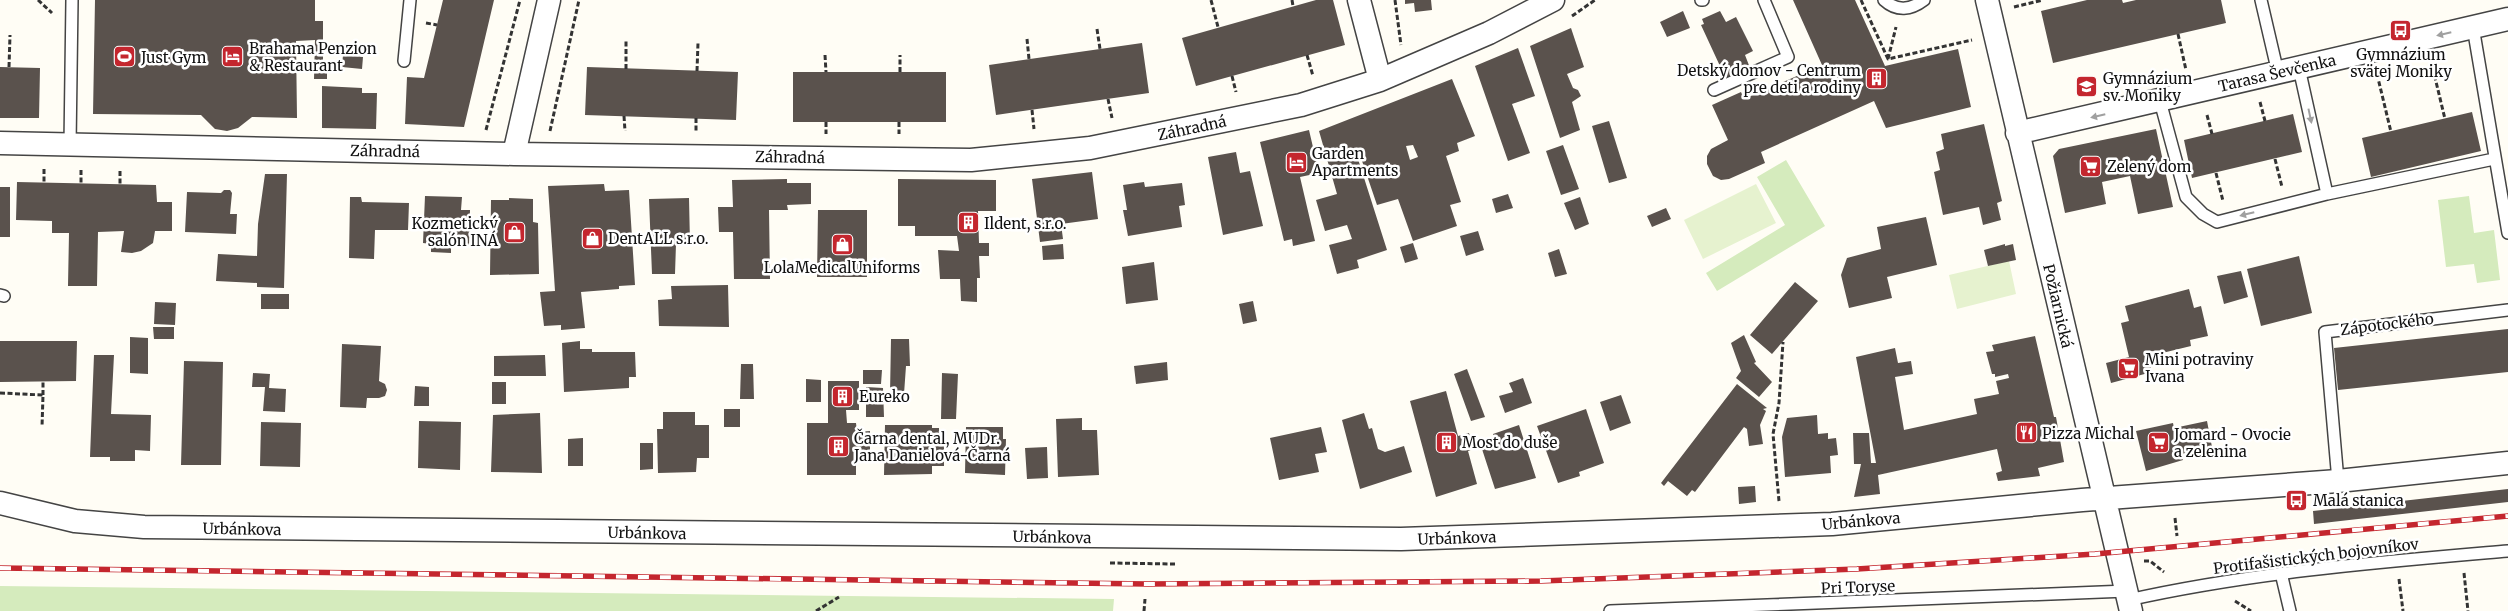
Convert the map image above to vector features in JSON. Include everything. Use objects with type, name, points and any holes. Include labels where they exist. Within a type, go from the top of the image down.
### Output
[{"type":"street","points":[[514,154],[549,0]]},
{"type":"street","points":[[1359,0],[1377,71]]},
{"type":"street","name":"Záhradná","points":[[0,143],[514,154],[972,160],[1090,148],[1300,105],[1377,71],[1489,33],[1553,0]]},
{"type":"street","name":"Požiarnická","points":[[1987,0],[2105,499],[2123,599]]},
{"type":"street","name":"Tarasa Ševčenka","points":[[2018,133],[2508,19]]},
{"type":"street","points":[[2105,499],[2338,481],[2508,463]]},
{"type":"street","name":"Urbánkova","points":[[0,502],[75,520],[144,527],[1401,539],[1832,524],[2105,499]]},
{"type":"lane","points":[[70,145],[72,0]]},
{"type":"lane","points":[[404,61],[410,0]]},
{"type":"lane","points":[[1714,90],[1788,57],[1764,0]]},
{"type":"lane","points":[[1884,0],[1900,9],[1909,9],[1924,0]]},
{"type":"lane","points":[[2261,0],[2289,71],[2327,194]]},
{"type":"lane","points":[[2473,27],[2508,234]]},
{"type":"lane","points":[[2160,101],[2186,197],[2203,214],[2216,222],[2327,194],[2494,159]]},
{"type":"lane","name":"Zápotockého","points":[[2338,481],[2325,332],[2508,310]]},
{"type":"lane","name":"Protifašistických bojovníkov","points":[[2123,599],[2281,572],[2508,551]]},
{"type":"lane","points":[[2281,572],[2290,611]]},
{"type":"lane","name":"Pri Toryse","points":[[1610,611],[2123,599]]},
{"type":"path","points":[[485,135],[520,0]]},
{"type":"path","points":[[1211,0],[1218,27]]},
{"type":"path","points":[[1292,0],[1293,6]]},
{"type":"path","points":[[1377,71],[1401,51],[1395,0]]},
{"type":"path","points":[[1861,0],[1888,59]]},
{"type":"path","points":[[2008,8],[2043,0]]},
{"type":"path","points":[[1888,59],[1900,9]]},
{"type":"path","points":[[1097,29],[1100,49]]},
{"type":"path","points":[[2178,34],[2187,73]]},
{"type":"path","points":[[9,67],[10,35]]},
{"type":"path","points":[[1027,39],[1029,59]]},
{"type":"path","points":[[1888,59],[1972,40]]},
{"type":"path","points":[[626,41],[626,69]]},
{"type":"path","points":[[698,44],[698,71]]},
{"type":"path","points":[[2429,53],[2445,119]]},
{"type":"path","points":[[826,55],[826,72]]},
{"type":"path","points":[[900,55],[900,72]]},
{"type":"path","points":[[1307,55],[1314,80]]},
{"type":"path","points":[[2375,66],[2391,132]]},
{"type":"path","points":[[1232,76],[1238,97]]},
{"type":"path","points":[[2257,93],[2264,121]]},
{"type":"path","points":[[1108,99],[1114,126]]},
{"type":"path","points":[[2205,105],[2212,134]]},
{"type":"path","points":[[1032,110],[1034,136]]},
{"type":"path","points":[[624,116],[625,137]]},
{"type":"path","points":[[696,118],[697,138]]},
{"type":"path","points":[[899,122],[900,141]]},
{"type":"path","points":[[2275,159],[2286,204]]},
{"type":"path","points":[[44,164],[44,183]]},
{"type":"path","points":[[81,164],[81,184]]},
{"type":"path","points":[[120,165],[120,186]]},
{"type":"path","points":[[2216,173],[2227,219]]},
{"type":"path","points":[[1779,504],[1773,434],[1779,403],[1783,342]]},
{"type":"path","points":[[42,427],[43,381]]},
{"type":"path","points":[[0,393],[43,395]]},
{"type":"path","points":[[2175,515],[2177,536]]},
{"type":"path","points":[[2462,555],[2468,611]]},
{"type":"path","points":[[2397,561],[2402,611]]},
{"type":"path","points":[[1107,563],[1175,564]]},
{"type":"path","points":[[816,611],[839,597]]},
{"type":"path","points":[[1144,611],[1145,598]]},
{"type":"green space","points":[[1786,160],[1825,226],[1717,291],[1706,273],[1785,225],[1757,177]]},
{"type":"green space","points":[[1756,184],[1776,223],[1703,259],[1684,220]]},
{"type":"green space","points":[[2469,196],[2474,233],[2494,230],[2500,280],[2477,283],[2474,264],[2446,267],[2438,200]]},
{"type":"green space","points":[[2009,261],[2016,294],[1957,309],[1949,275]]},
{"type":"green space","points":[[0,586],[1114,599],[1113,611],[0,611]]},
{"type":"building","points":[[95,0],[315,0],[315,21],[323,21],[323,66],[327,66],[327,79],[314,79],[315,40],[296,41],[297,118],[252,117],[238,128],[227,131],[215,129],[201,115],[93,114]]},
{"type":"building","points":[[443,0],[494,0],[464,127],[405,124],[407,77],[424,78]]},
{"type":"building","points":[[1316,0],[1333,0],[1345,45],[1196,86],[1182,38]]},
{"type":"building","points":[[1405,0],[1431,0],[1432,10],[1415,12],[1414,3],[1405,4]]},
{"type":"building","name":"Detský domov - Centrum pre deti a rodiny","points":[[1793,0],[1855,0],[1885,66],[1958,49],[1971,107],[1886,128],[1874,101],[1761,152],[1765,163],[1729,179],[1721,180],[1713,176],[1707,164],[1707,156],[1711,149],[1728,140],[1712,105],[1741,92],[1744,99],[1822,65]]},
{"type":"building","points":[[2087,0],[2122,0],[2123,3],[2136,0],[2221,0],[2226,23],[2053,63],[2041,11]]},
{"type":"building","points":[[1683,11],[1690,28],[1667,37],[1660,22]]},
{"type":"building","points":[[1720,11],[1726,22],[1736,17],[1753,51],[1745,55],[1750,68],[1726,79],[1701,25],[1704,24],[1702,19]]},
{"type":"building","points":[[1571,28],[1584,67],[1567,74],[1573,88],[1578,90],[1581,96],[1572,102],[1580,130],[1560,138],[1530,46]]},
{"type":"building","points":[[1142,43],[1149,93],[996,115],[989,65]]},
{"type":"building","points":[[1518,48],[1535,96],[1512,104],[1530,153],[1508,161],[1475,66]]},
{"type":"building","points":[[343,55],[363,57],[362,69],[342,67]]},
{"type":"building","points":[[0,67],[40,68],[39,118],[0,118]]},
{"type":"building","points":[[587,67],[738,72],[736,120],[585,115]]},
{"type":"building","points":[[793,72],[946,72],[946,122],[793,122]]},
{"type":"building","points":[[1452,79],[1475,136],[1457,143],[1459,151],[1446,156],[1461,202],[1450,205],[1457,226],[1413,241],[1398,199],[1377,205],[1361,158],[1358,159],[1387,250],[1357,260],[1359,268],[1337,274],[1329,245],[1352,239],[1347,225],[1325,231],[1316,200],[1337,194],[1319,131]],"holes":[[[1413,145],[1418,157],[1410,160],[1406,146]]]},
{"type":"building","points":[[322,86],[362,88],[362,93],[377,93],[376,129],[322,128]]},
{"type":"building","points":[[2472,112],[2481,151],[2371,177],[2362,138]]},
{"type":"building","points":[[2293,114],[2302,152],[2192,178],[2184,140]]},
{"type":"building","points":[[1609,121],[1627,178],[1609,183],[1592,126]]},
{"type":"building","points":[[1984,124],[2002,201],[1997,203],[2001,220],[1983,225],[1979,207],[1943,215],[1934,172],[1940,170],[1936,152],[1944,149],[1941,134]]},
{"type":"building","points":[[2156,129],[2173,207],[2138,214],[2130,176],[2102,182],[2106,204],[2065,213],[2053,156],[2059,149]]},
{"type":"building","points":[[1309,130],[1319,173],[1300,177],[1315,241],[1293,246],[1292,239],[1284,241],[1260,142]]},
{"type":"building","points":[[1563,145],[1579,189],[1561,195],[1546,151]]},
{"type":"building","points":[[1236,152],[1240,173],[1250,171],[1263,226],[1223,235],[1208,157]]},
{"type":"building","points":[[1092,172],[1098,219],[1061,224],[1063,239],[1040,242],[1032,179]]},
{"type":"building","points":[[265,174],[287,174],[284,288],[257,287],[257,283],[216,281],[218,254],[257,256],[258,224]]},
{"type":"building","points":[[787,179],[787,183],[811,183],[811,204],[787,205],[788,210],[769,210],[770,279],[734,279],[733,232],[719,232],[718,207],[733,207],[732,180]]},
{"type":"building","points":[[898,179],[996,180],[996,211],[978,211],[979,243],[989,243],[989,256],[979,256],[980,278],[977,278],[977,302],[961,301],[960,279],[940,279],[938,250],[959,251],[957,236],[915,236],[915,226],[898,226]]},
{"type":"building","points":[[17,182],[156,185],[157,202],[172,202],[172,231],[155,231],[153,243],[141,251],[132,253],[121,252],[124,231],[98,232],[97,286],[68,286],[69,233],[52,233],[52,221],[16,220]]},
{"type":"building","points":[[1144,182],[1145,187],[1182,183],[1185,205],[1179,206],[1182,227],[1128,236],[1123,210],[1127,210],[1123,185]]},
{"type":"building","name":"DentALL s.r.o.","points":[[604,184],[605,191],[629,190],[635,285],[619,286],[619,289],[581,292],[585,328],[561,330],[561,325],[544,326],[540,292],[555,291],[548,186]]},
{"type":"building","points":[[0,187],[10,187],[10,237],[0,237]]},
{"type":"building","points":[[224,190],[230,190],[232,193],[230,214],[237,214],[236,234],[185,232],[187,192],[221,193]]},
{"type":"building","points":[[1508,194],[1513,208],[1496,213],[1492,199]]},
{"type":"building","points":[[425,196],[462,197],[461,210],[470,210],[469,245],[451,245],[451,253],[431,252],[431,244],[423,243]]},
{"type":"building","points":[[350,197],[361,197],[362,202],[409,203],[408,230],[375,230],[374,259],[349,258]]},
{"type":"building","points":[[1580,197],[1589,224],[1575,230],[1564,203]]},
{"type":"building","name":"Kozmetický salón INÁ","points":[[509,198],[533,199],[533,222],[538,223],[539,274],[490,275],[491,200],[509,200]]},
{"type":"building","points":[[689,198],[690,244],[676,244],[675,274],[652,274],[649,199]]},
{"type":"building","points":[[1666,208],[1671,219],[1652,227],[1647,216]]},
{"type":"building","name":"LolaMedicalUniforms","points":[[818,210],[867,210],[867,277],[817,277]]},
{"type":"building","points":[[1926,217],[1937,265],[1887,277],[1892,298],[1849,308],[1841,275],[1847,258],[1881,249],[1877,227]]},
{"type":"building","points":[[1478,231],[1484,250],[1466,256],[1460,236]]},
{"type":"building","points":[[1413,243],[1418,259],[1405,263],[1400,247]]},
{"type":"building","points":[[1063,244],[1064,259],[1043,260],[1042,246]]},
{"type":"building","points":[[2005,244],[2005,246],[2013,244],[2016,260],[1988,266],[1984,250]]},
{"type":"building","points":[[1559,249],[1567,274],[1555,277],[1548,253]]},
{"type":"building","points":[[2299,256],[2312,313],[2261,326],[2247,269]]},
{"type":"building","points":[[1154,262],[1158,300],[1126,304],[1122,267]]},
{"type":"building","points":[[2241,271],[2248,297],[2224,304],[2217,276]]},
{"type":"building","points":[[1795,282],[1818,301],[1772,354],[1750,335]]},
{"type":"building","points":[[728,285],[729,327],[659,326],[658,300],[672,299],[671,286]]},
{"type":"building","points":[[2189,289],[2194,308],[2201,306],[2208,336],[2190,340],[2191,346],[2154,355],[2153,351],[2147,353],[2152,372],[2111,383],[2106,363],[2129,357],[2121,323],[2129,321],[2125,306]]},
{"type":"building","points":[[261,294],[289,294],[289,309],[261,309]]},
{"type":"building","points":[[1253,301],[1257,321],[1243,324],[1239,304]]},
{"type":"building","points":[[155,302],[176,303],[175,325],[154,324]]},
{"type":"building","points":[[153,327],[174,327],[174,339],[154,339]]},
{"type":"building","points":[[2508,329],[2508,372],[2338,390],[2334,348]]},
{"type":"building","points":[[1744,335],[1756,362],[1754,363],[1772,382],[1759,397],[1736,378],[1741,371],[1731,343]]},
{"type":"building","points":[[2035,336],[2054,417],[2056,417],[2064,462],[2038,468],[2040,476],[1998,481],[1996,473],[2002,471],[1997,449],[1878,475],[1880,494],[1854,497],[1861,464],[1854,464],[1853,433],[1869,433],[1871,463],[1876,463],[1856,357],[1895,348],[1898,363],[1911,361],[1913,374],[1895,377],[1904,430],[1977,414],[1974,399],[1999,394],[1996,381],[2009,378],[2008,374],[1995,377],[1995,374],[1992,374],[1986,352],[1994,351],[1992,345]]},
{"type":"building","points":[[130,337],[148,338],[148,374],[130,373]]},
{"type":"building","points":[[891,339],[909,339],[910,366],[906,366],[904,394],[890,394]]},
{"type":"building","points":[[0,341],[77,341],[76,381],[0,382]]},
{"type":"building","points":[[580,341],[580,349],[592,349],[592,352],[635,352],[636,377],[629,377],[629,388],[564,392],[562,343]]},
{"type":"building","points":[[342,344],[381,346],[379,381],[385,384],[387,390],[385,396],[367,398],[366,408],[340,407]]},
{"type":"building","points":[[94,355],[114,355],[111,414],[151,415],[150,451],[135,450],[135,461],[110,461],[110,457],[90,457]]},
{"type":"building","points":[[545,355],[546,376],[494,376],[494,356]]},
{"type":"building","points":[[184,361],[223,362],[221,465],[181,465]]},
{"type":"building","points":[[1167,362],[1168,380],[1136,384],[1134,366]]},
{"type":"building","points":[[741,364],[753,364],[754,399],[740,399]]},
{"type":"building","points":[[1467,369],[1485,417],[1471,421],[1454,374]]},
{"type":"building","points":[[863,370],[882,370],[881,384],[863,384]]},
{"type":"building","points":[[253,373],[270,374],[269,388],[286,389],[285,412],[263,411],[265,387],[252,387]]},
{"type":"building","points":[[942,373],[958,374],[956,419],[941,419]]},
{"type":"building","points":[[1523,378],[1532,403],[1505,413],[1499,396],[1513,392],[1509,383]]},
{"type":"building","points":[[806,379],[821,380],[821,402],[806,402]]},
{"type":"building","name":"Čarna dental, MUDr. Jana Danielová-Čarná","points":[[828,381],[859,381],[859,410],[846,410],[847,423],[856,423],[857,432],[870,431],[870,461],[856,461],[856,475],[807,475],[807,423],[828,423]]},
{"type":"building","points":[[492,382],[506,382],[506,404],[492,404]]},
{"type":"building","points":[[1737,384],[1767,408],[1763,409],[1766,411],[1760,425],[1763,444],[1749,446],[1747,429],[1744,427],[1695,492],[1692,490],[1687,496],[1668,481],[1664,486],[1661,483]]},
{"type":"building","points":[[415,386],[429,387],[429,406],[414,406]]},
{"type":"building","points":[[866,387],[883,388],[884,417],[866,417]]},
{"type":"building","name":"Most do duše","points":[[1446,391],[1458,436],[1469,433],[1473,449],[1468,451],[1477,484],[1436,497],[1410,401]]},
{"type":"building","points":[[1621,395],[1631,423],[1610,431],[1600,402]]},
{"type":"building","points":[[724,409],[740,409],[740,427],[724,427]]},
{"type":"building","points":[[1586,409],[1604,463],[1579,472],[1580,476],[1558,483],[1537,426]]},
{"type":"building","points":[[663,412],[695,412],[695,425],[709,425],[709,458],[697,458],[696,472],[658,473],[657,429],[663,429]]},
{"type":"building","points":[[540,413],[542,473],[491,472],[493,415]]},
{"type":"building","points":[[1364,413],[1369,429],[1372,428],[1378,449],[1385,452],[1404,446],[1412,472],[1360,489],[1342,420]]},
{"type":"building","points":[[1817,415],[1818,434],[1828,433],[1828,439],[1836,438],[1838,455],[1830,456],[1831,473],[1785,477],[1782,437],[1787,418]]},
{"type":"building","points":[[1082,418],[1082,430],[1097,430],[1099,475],[1058,477],[1056,419]]},
{"type":"building","points":[[419,421],[461,422],[460,470],[418,468]]},
{"type":"building","name":"Jomard - Ovocie a zelenina","points":[[2207,421],[2212,447],[2181,454],[2183,460],[2146,471],[2136,431],[2173,423],[2174,428]]},
{"type":"building","points":[[261,422],[301,423],[300,467],[260,466]]},
{"type":"building","points":[[885,425],[932,425],[932,428],[939,428],[939,440],[944,440],[944,466],[932,466],[932,474],[884,475]]},
{"type":"building","points":[[1519,425],[1536,478],[1495,489],[1481,446],[1496,442],[1493,434]]},
{"type":"building","points":[[966,427],[1003,427],[1003,439],[1006,439],[1005,475],[965,473]]},
{"type":"building","points":[[1321,427],[1327,452],[1315,454],[1319,472],[1279,480],[1270,438]]},
{"type":"building","points":[[583,438],[583,466],[568,466],[568,439]]},
{"type":"building","points":[[640,443],[653,443],[653,469],[640,470]]},
{"type":"building","points":[[1047,447],[1048,478],[1027,479],[1025,448]]},
{"type":"building","points":[[1755,486],[1756,502],[1739,504],[1738,487]]},
{"type":"building","points":[[2508,489],[2508,502],[2314,524],[2313,511]]},
{"type":"railway","points":[[0,568],[1148,584],[1541,581],[1857,569],[2095,554],[2508,516]]},
{"type":"place","name":"Gymnázium svätej Moniky","points":[[2401,31]]},
{"type":"place","name":"Just Gym","points":[[125,57]]},
{"type":"place","name":"Brahama Penzion & Restaurant","points":[[233,57]]},
{"type":"place","name":"Detský domov - Centrum pre deti a rodiny","points":[[1877,79]]},
{"type":"place","name":"Gymnázium sv. Moniky","points":[[2087,87]]},
{"type":"place","name":"Garden Apartments","points":[[1296,162]]},
{"type":"place","name":"Zelený dom","points":[[2091,166]]},
{"type":"place","name":"Ildent, s.r.o.","points":[[968,223]]},
{"type":"place","name":"Kozmetický salón INÁ","points":[[514,232]]},
{"type":"place","name":"DentALL s.r.o.","points":[[592,238]]},
{"type":"place","name":"LolaMedicalUniforms","points":[[842,244]]},
{"type":"place","name":"Mini potraviny Ivana","points":[[2129,368]]},
{"type":"place","name":"Eureko","points":[[843,396]]},
{"type":"place","name":"Pizza Michal","points":[[2026,433]]},
{"type":"place","name":"Most do duše","points":[[1446,442]]},
{"type":"place","name":"Jomard - Ovocie a zelenina","points":[[2158,443]]},
{"type":"place","name":"Čarna dental, MUDr. Jana Danielová-Čarná","points":[[838,447]]},
{"type":"place","name":"Malá stanica","points":[[2297,500]]}]
